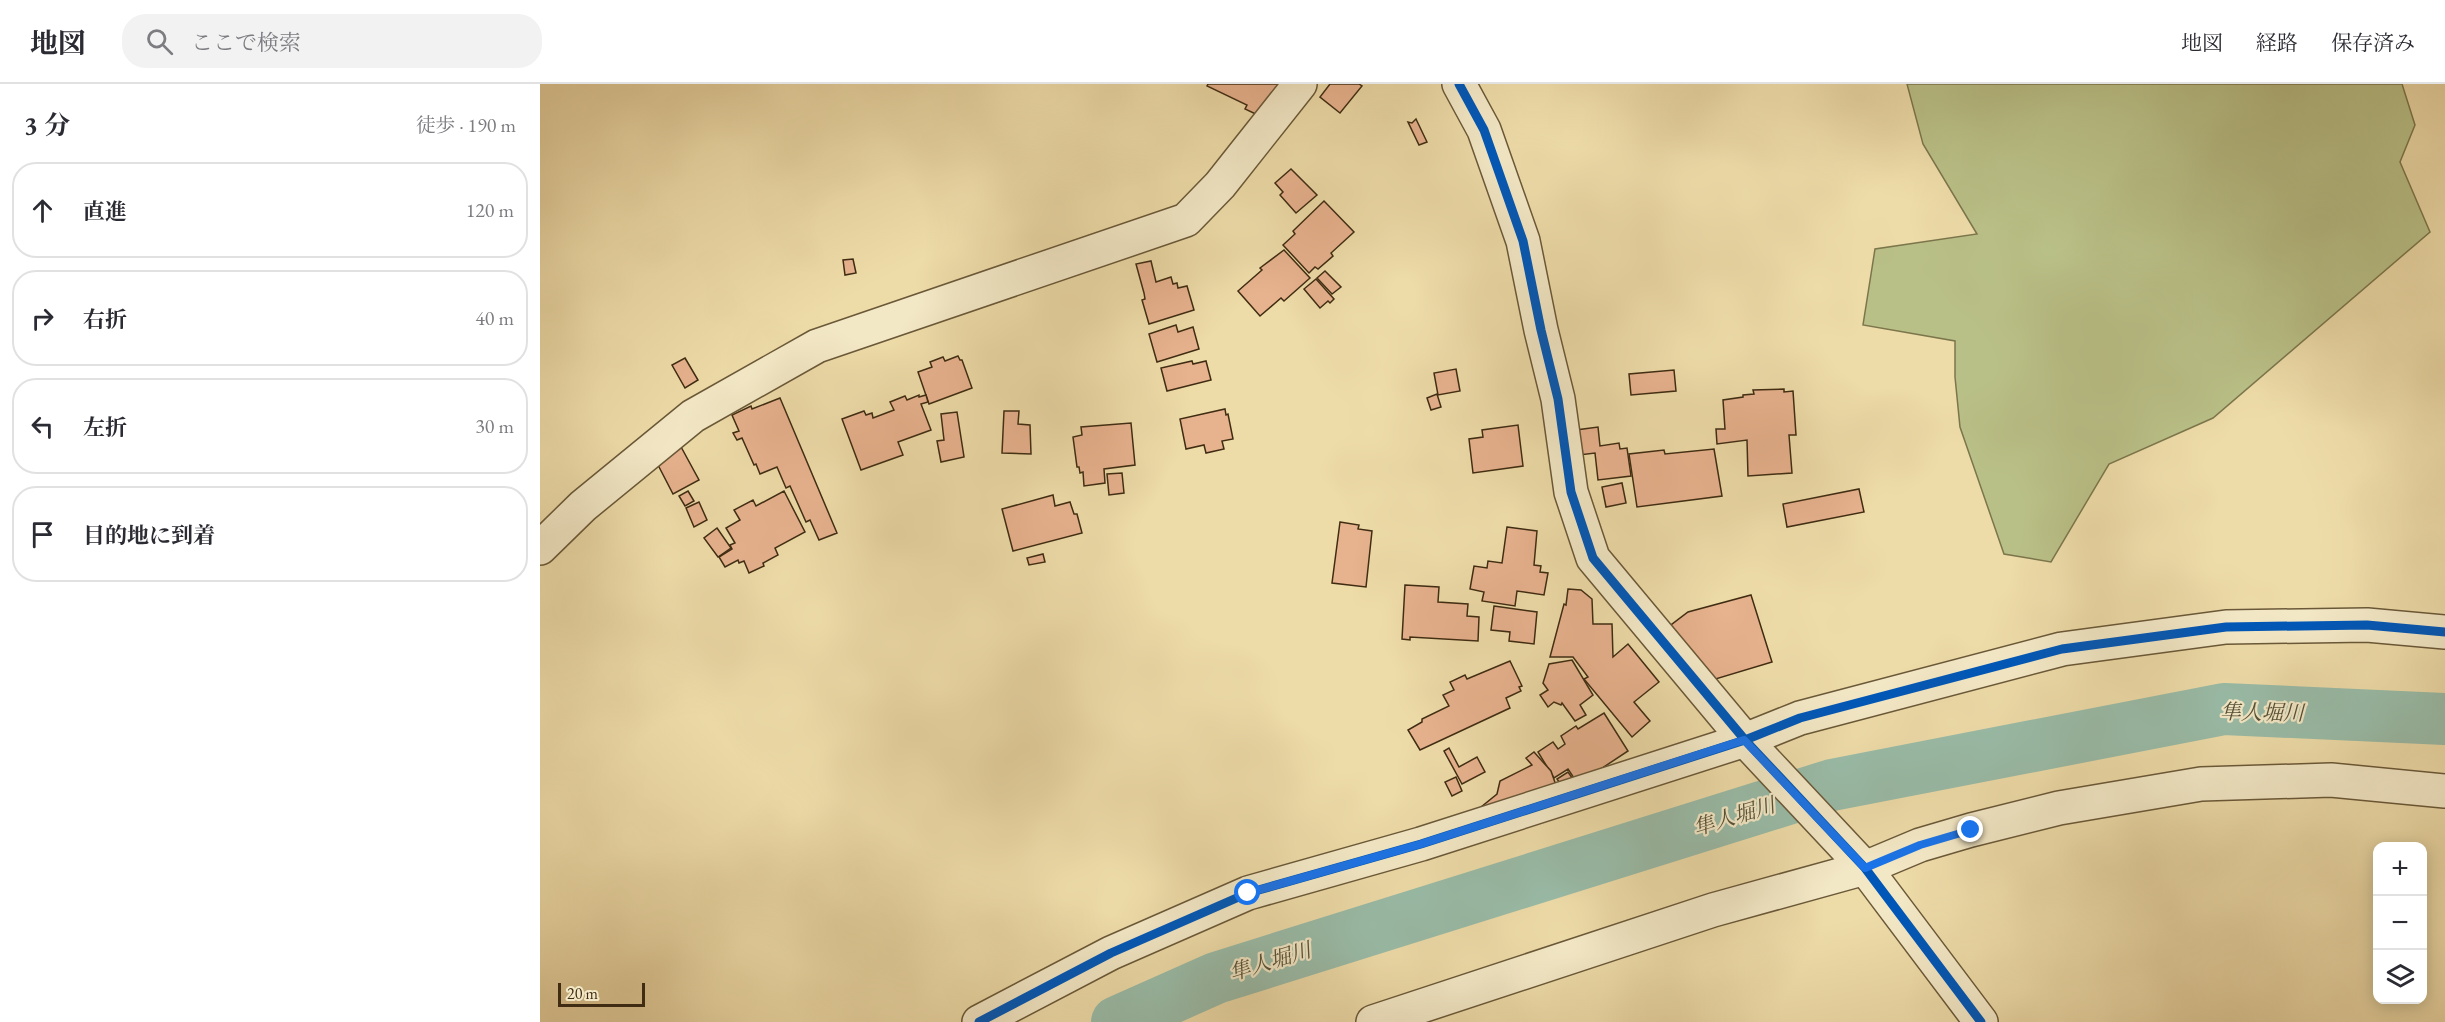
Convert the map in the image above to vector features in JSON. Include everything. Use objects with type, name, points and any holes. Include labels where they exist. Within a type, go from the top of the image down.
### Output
[{"type":"street","points":[[540,548],[583,506],[693,416],[817,346],[1186,220],[1220,185],[1300,84]]},
{"type":"street","points":[[1459,84],[1484,130],[1523,241],[1558,399],[1571,492],[1593,558],[1744,740],[1865,868],[1981,1022]]},
{"type":"street","points":[[979,1022],[1111,953],[1248,893],[1421,844],[1744,740],[1800,718],[2062,649],[2226,627],[2367,625],[2445,632]]},
{"type":"street","points":[[1373,1022],[1702,914],[1865,868],[1920,845],[2059,808],[2201,784],[2331,780],[2445,791]]},
{"type":"green space","points":[[1907,84],[2402,84],[2415,125],[2400,162],[2430,232],[2213,418],[2109,464],[2051,562],[2004,554],[1960,427],[1955,377],[1955,341],[1863,325],[1875,249],[1977,234],[1923,144]]},
{"type":"building","points":[[1208,84],[1297,84],[1262,117],[1245,109],[1247,105],[1207,86]]},
{"type":"building","points":[[1330,84],[1359,84],[1362,86],[1340,113],[1320,97]]},
{"type":"building","points":[[1416,119],[1427,142],[1419,145],[1408,122],[1412,123]]},
{"type":"building","points":[[1291,169],[1317,195],[1296,213],[1280,195],[1283,192],[1275,183]]},
{"type":"building","points":[[1324,201],[1354,232],[1331,253],[1333,256],[1318,269],[1315,267],[1309,273],[1283,245],[1295,234],[1293,231]]},
{"type":"building","points":[[1284,250],[1310,278],[1284,301],[1281,298],[1260,316],[1238,291],[1262,270],[1260,268]]},
{"type":"building","points":[[853,259],[856,273],[845,275],[843,260]]},
{"type":"building","points":[[1151,261],[1156,282],[1171,277],[1173,284],[1177,283],[1178,288],[1187,286],[1194,310],[1149,324],[1136,264]]},
{"type":"building","points":[[1325,271],[1341,287],[1332,294],[1317,278]]},
{"type":"building","points":[[1316,279],[1334,299],[1320,308],[1304,289]]},
{"type":"building","points":[[1176,325],[1178,332],[1193,327],[1199,349],[1157,362],[1149,334]]},
{"type":"building","points":[[958,356],[962,360],[972,388],[929,404],[918,372],[932,367],[930,362],[943,357],[945,361]]},
{"type":"building","points":[[685,358],[698,380],[685,388],[672,365]]},
{"type":"building","points":[[1192,361],[1193,364],[1206,361],[1211,380],[1167,391],[1161,368]]},
{"type":"building","points":[[1456,369],[1460,391],[1438,395],[1434,373]]},
{"type":"building","points":[[1674,370],[1676,391],[1631,395],[1629,374]]},
{"type":"building","points":[[1784,389],[1784,392],[1793,391],[1796,435],[1789,435],[1792,473],[1748,476],[1747,440],[1717,444],[1716,429],[1725,429],[1723,400],[1754,394],[1753,390]]},
{"type":"building","points":[[1437,394],[1441,407],[1431,410],[1427,398]]},
{"type":"building","points":[[919,395],[919,397],[926,395],[928,402],[921,404],[931,430],[898,442],[903,455],[861,470],[842,419],[864,411],[866,415],[872,413],[873,418],[894,410],[890,402],[905,396],[907,400]]},
{"type":"building","points":[[780,398],[837,533],[819,540],[810,520],[806,522],[790,486],[786,488],[777,467],[760,474],[742,438],[737,440],[733,433],[739,431],[732,415],[751,406],[752,409]]},
{"type":"building","points":[[1225,409],[1233,439],[1222,441],[1224,449],[1206,453],[1204,445],[1186,449],[1180,419]]},
{"type":"building","points":[[1004,411],[1019,411],[1018,424],[1030,425],[1031,454],[1002,453]]},
{"type":"building","points":[[957,412],[964,457],[941,462],[937,441],[944,440],[941,414]]},
{"type":"building","points":[[1131,423],[1135,465],[1104,469],[1105,483],[1084,486],[1083,472],[1080,473],[1077,467],[1073,437],[1082,435],[1081,427]]},
{"type":"building","points":[[1518,425],[1523,466],[1473,473],[1469,439],[1483,437],[1482,430]]},
{"type":"building","points":[[1598,427],[1600,446],[1619,443],[1620,449],[1627,448],[1631,476],[1598,480],[1595,453],[1579,455],[1576,430]]},
{"type":"building","points":[[680,445],[699,480],[673,494],[657,463]]},
{"type":"building","points":[[1714,449],[1722,496],[1637,507],[1629,454],[1664,450],[1665,454]]},
{"type":"building","points":[[1122,473],[1124,493],[1109,495],[1107,474]]},
{"type":"building","points":[[1622,483],[1626,503],[1606,507],[1602,487]]},
{"type":"building","points":[[1859,489],[1864,512],[1787,527],[1783,504]]},
{"type":"building","points":[[688,491],[694,501],[685,506],[679,496]]},
{"type":"building","points":[[784,491],[805,532],[775,548],[778,555],[763,563],[764,566],[749,573],[744,561],[739,563],[738,560],[725,567],[719,557],[732,549],[730,545],[735,543],[726,528],[740,520],[734,510],[753,500],[756,506]]},
{"type":"building","points":[[1053,495],[1055,506],[1070,502],[1074,514],[1077,514],[1082,533],[1013,551],[1002,509]]},
{"type":"building","points":[[699,502],[707,520],[694,527],[686,508]]},
{"type":"building","points":[[1340,522],[1359,525],[1358,529],[1372,531],[1366,587],[1332,583]]},
{"type":"building","points":[[1507,527],[1537,531],[1534,565],[1541,566],[1540,572],[1548,573],[1544,595],[1517,591],[1515,606],[1482,601],[1484,592],[1470,589],[1474,566],[1487,568],[1488,561],[1502,563]]},
{"type":"building","points":[[717,528],[731,548],[718,557],[704,538]]},
{"type":"building","points":[[1043,554],[1045,562],[1029,565],[1027,558]]},
{"type":"building","points":[[1405,585],[1439,587],[1438,602],[1468,604],[1467,616],[1479,617],[1478,641],[1410,637],[1410,640],[1402,639]]},
{"type":"building","points":[[1568,589],[1581,590],[1592,599],[1593,624],[1612,624],[1613,657],[1628,644],[1659,682],[1634,702],[1650,721],[1632,737],[1584,679],[1588,677],[1573,657],[1550,657],[1564,604],[1566,605]]},
{"type":"building","points":[[1751,595],[1772,662],[1709,681],[1667,628],[1688,612]]},
{"type":"building","points":[[1494,606],[1537,612],[1534,644],[1509,641],[1510,632],[1491,630]]},
{"type":"building","points":[[1572,660],[1593,695],[1580,705],[1586,715],[1575,721],[1562,703],[1561,705],[1554,702],[1548,707],[1540,695],[1548,690],[1543,683],[1549,664]]},
{"type":"building","points":[[1510,661],[1522,686],[1519,687],[1521,691],[1506,698],[1510,708],[1420,750],[1408,730],[1422,722],[1422,719],[1449,706],[1443,695],[1454,690],[1450,682],[1465,675],[1467,679]]},
{"type":"building","points":[[1604,713],[1628,751],[1578,784],[1568,769],[1554,778],[1538,752],[1553,742],[1558,749],[1565,744],[1561,736],[1576,726],[1578,729]]},
{"type":"building","points":[[1449,748],[1459,767],[1477,757],[1485,772],[1462,784],[1444,751]]},
{"type":"building","points":[[1534,752],[1551,771],[1558,791],[1476,811],[1497,794],[1500,781],[1532,765],[1526,758]]},
{"type":"building","points":[[1568,772],[1575,782],[1564,789],[1557,779]]},
{"type":"building","points":[[1456,777],[1462,791],[1452,796],[1445,782]]},
{"type":"waterway","name":"隼人堀川","points":[[1117,1022],[1216,978],[1832,785],[2224,709],[2445,719]]},
{"type":"cycle path","points":[[1459,84],[1484,130],[1523,241],[1558,399],[1571,492],[1593,558],[1745,740],[1865,868],[1981,1022]]},
{"type":"cycle path","points":[[979,1022],[1111,953],[1248,893],[1421,844],[1745,740],[1800,718],[2062,649],[2226,627],[2367,625],[2445,632]]},
{"type":"route","points":[[1248,893],[1421,844],[1744,740],[1865,868],[1920,845],[1971,830]]}]
